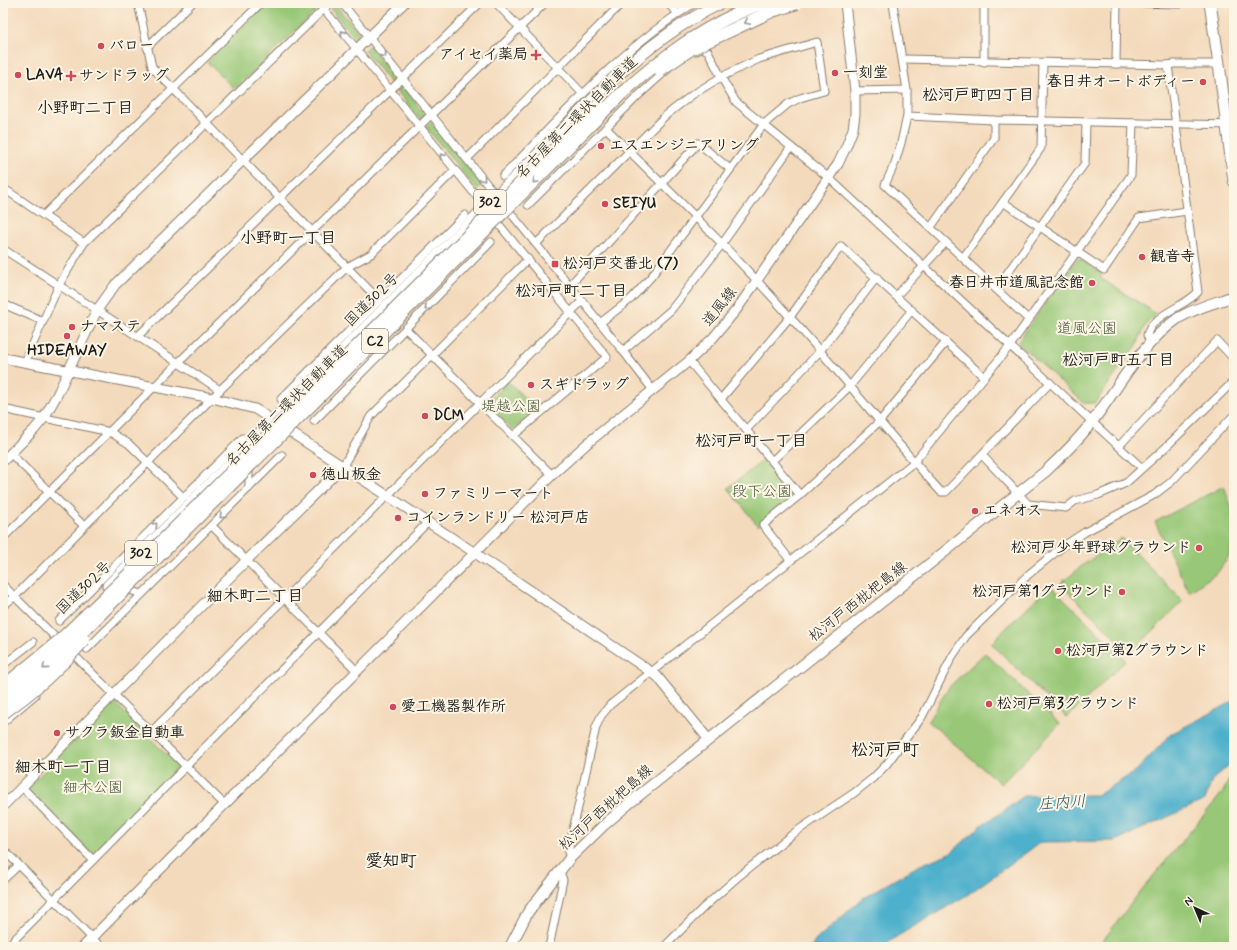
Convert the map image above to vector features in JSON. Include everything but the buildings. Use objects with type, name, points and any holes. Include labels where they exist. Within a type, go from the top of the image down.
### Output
[{"type":"highway","name":"名古屋第二環状自動車道","points":[[3,700],[37,674],[64,650],[132,577],[616,88],[646,61],[672,41],[698,25],[741,3]]},
{"type":"highway","name":"名古屋第二環状自動車道","points":[[3,687],[58,642],[132,577],[548,168],[621,94],[651,67],[701,32],[730,16],[762,3]]},
{"type":"highway","points":[[548,168],[625,98],[691,49],[772,11],[797,3]]},
{"type":"highway","points":[[9,675],[132,577]]},
{"type":"highway","points":[[3,713],[41,684],[70,657],[132,577]]},
{"type":"main road","name":"国道302号","points":[[3,681],[55,637],[89,605],[222,472],[246,441],[273,420],[320,374],[429,257],[457,236],[614,78],[641,55],[677,28],[721,3]]},
{"type":"main road","points":[[1210,3],[1230,125],[1234,181]]},
{"type":"main road","name":"松河戸西枇杷島線","points":[[510,947],[528,912],[570,858],[604,825],[632,801],[1046,471],[1092,422],[1150,343],[1162,331],[1179,318],[1198,308],[1234,296]]},
{"type":"street","points":[[138,3],[152,67],[380,301]]},
{"type":"street","points":[[147,46],[192,3]]},
{"type":"street","points":[[44,215],[261,3]]},
{"type":"street","points":[[319,3],[454,171],[528,259],[607,357],[513,436]]},
{"type":"street","points":[[25,362],[59,285],[84,243],[330,3]]},
{"type":"street","points":[[342,3],[652,389]]},
{"type":"street","points":[[84,526],[50,491],[6,458],[44,418],[58,393],[97,310],[115,285],[404,3]]},
{"type":"street","points":[[138,336],[480,3]]},
{"type":"street","points":[[496,3],[583,94]]},
{"type":"street","points":[[3,538],[178,363],[545,3]]},
{"type":"street","points":[[467,159],[622,3]]},
{"type":"street","points":[[667,3],[678,13]]},
{"type":"street","points":[[503,176],[583,94],[629,52],[678,13],[695,3]]},
{"type":"street","name":"道風線","points":[[83,947],[552,475],[590,441],[652,389],[689,361],[714,338],[737,309],[829,178],[846,147],[853,129],[855,114],[855,91],[845,3]]},
{"type":"street","points":[[984,3],[984,62]]},
{"type":"street","points":[[1116,64],[1117,3]]},
{"type":"street","points":[[1132,3],[1180,4]]},
{"type":"street","points":[[893,4],[907,90],[907,116],[895,163],[885,185],[1029,320]]},
{"type":"street","points":[[536,244],[629,150],[665,116],[692,95],[721,77],[759,59],[817,42],[824,91],[800,98],[788,104],[764,124],[641,290],[600,323]]},
{"type":"street","points":[[528,205],[662,74],[680,60],[698,49],[703,48],[708,50],[721,77],[736,102],[829,178],[1142,468]]},
{"type":"street","points":[[903,59],[1168,65],[1219,64]]},
{"type":"street","points":[[963,258],[1041,148],[1043,63]]},
{"type":"street","points":[[1150,343],[1147,335],[1152,326],[1169,312],[1194,297],[1198,292],[1168,65]]},
{"type":"street","points":[[855,91],[907,90]]},
{"type":"street","points":[[907,116],[1133,124],[1175,123],[1230,125]]},
{"type":"street","points":[[930,227],[994,138],[994,120]]},
{"type":"street","points":[[996,288],[1085,163],[1086,122]]},
{"type":"street","points":[[570,858],[568,852],[596,727],[601,716],[610,705],[914,462],[1010,346],[1131,175],[1133,124]]},
{"type":"street","points":[[606,128],[757,280],[941,492],[946,492],[1050,383]]},
{"type":"street","points":[[570,285],[698,143],[730,169]]},
{"type":"street","points":[[546,146],[583,150]]},
{"type":"street","points":[[623,351],[671,310],[722,244],[791,147]]},
{"type":"street","points":[[3,606],[15,596],[220,390],[347,267],[372,254],[454,171]]},
{"type":"street","points":[[3,188],[84,243]]},
{"type":"street","points":[[1003,202],[1104,270],[1139,218],[1187,211]]},
{"type":"street","points":[[281,399],[380,301],[429,257],[465,214]]},
{"type":"street","points":[[454,280],[457,236]]},
{"type":"street","points":[[314,421],[492,242]]},
{"type":"street","points":[[897,295],[946,242]]},
{"type":"street","points":[[721,399],[790,317],[841,246],[897,295],[984,377]]},
{"type":"street","points":[[3,249],[220,390]]},
{"type":"street","points":[[3,806],[246,561],[343,466],[371,416],[528,259]]},
{"type":"street","points":[[746,430],[820,351],[877,277]]},
{"type":"street","points":[[151,732],[582,301]]},
{"type":"street","points":[[3,304],[43,320]]},
{"type":"street","points":[[772,461],[850,386],[912,310]]},
{"type":"street","points":[[406,329],[552,475]]},
{"type":"street","points":[[1119,446],[1217,341],[1234,359]]},
{"type":"street","points":[[790,560],[763,526],[800,495],[880,421],[946,342]]},
{"type":"street","points":[[3,358],[212,398],[250,407],[273,420],[427,523],[475,553],[657,676],[710,740]]},
{"type":"street","points":[[689,361],[800,495]]},
{"type":"street","points":[[320,374],[360,376]]},
{"type":"street","points":[[302,391],[304,376]]},
{"type":"street","points":[[982,455],[1028,504],[1066,508],[1075,501],[1098,495],[1126,483],[1166,447],[1234,381]]},
{"type":"street","points":[[3,409],[110,432],[129,444],[183,497]]},
{"type":"street","points":[[664,947],[704,907],[739,876],[794,833],[864,785],[886,765],[922,717],[952,657],[966,636],[1029,574],[1062,547],[1085,532],[1154,495],[1171,482],[1234,415]]},
{"type":"street","points":[[59,621],[210,470],[246,441]]},
{"type":"street","points":[[246,441],[249,488]]},
{"type":"street","points":[[87,649],[282,455]]},
{"type":"street","points":[[210,470],[222,472]]},
{"type":"street","points":[[7,947],[427,523]]},
{"type":"street","points":[[212,526],[357,671]]},
{"type":"street","points":[[111,583],[142,594]]},
{"type":"street","points":[[3,585],[224,804]]},
{"type":"street","points":[[87,592],[89,605]]},
{"type":"street","points":[[3,665],[33,642]]},
{"type":"street","points":[[3,722],[62,670]]},
{"type":"street","points":[[9,675],[20,708]]},
{"type":"street","points":[[22,787],[93,860]]},
{"type":"street","points":[[3,849],[101,947]]},
{"type":"street","points":[[3,880],[18,865]]},
{"type":"street","points":[[549,947],[563,880],[560,872]]},
{"type":"green space","points":[[268,3],[314,3],[317,6],[317,10],[236,88],[233,88],[208,63],[208,61]]},
{"type":"green space","points":[[335,4],[361,36],[357,41],[330,8]]},
{"type":"green space","points":[[369,45],[396,79],[391,84],[364,50]]},
{"type":"green space","points":[[402,86],[425,115],[420,120],[397,91]]},
{"type":"green space","points":[[431,122],[482,185],[477,190],[426,127]]},
{"type":"green space","name":"道風公園","points":[[1080,259],[1102,274],[1100,278],[1157,314],[1145,326],[1137,345],[1095,403],[1084,403],[1019,344],[1019,340],[1076,260]]},
{"type":"green space","name":"堤越公園","points":[[508,381],[537,411],[512,430],[486,403]]},
{"type":"green space","name":"段下公園","points":[[765,459],[794,494],[794,497],[758,526],[728,488]]},
{"type":"green space","name":"松河戸少年野球グラウンド","points":[[1224,486],[1232,509],[1233,522],[1229,556],[1218,572],[1189,592],[1155,522]]},
{"type":"green space","name":"松河戸第1グラウンド","points":[[1121,538],[1183,601],[1131,653],[1060,584]]},
{"type":"green space","name":"松河戸第2グラウンド","points":[[1050,585],[1126,660],[1067,718],[991,643]]},
{"type":"green space","name":"松河戸第3グラウンド","points":[[985,653],[1060,724],[1001,784],[928,721],[949,687]]},
{"type":"green space","name":"細木公園","points":[[112,703],[115,703],[178,766],[178,768],[93,853],[90,853],[27,788]]},
{"type":"green space","points":[[1234,773],[1234,933],[1224,947],[1098,947],[1140,892],[1223,792],[1230,777]]},
{"type":"water","name":"庄内川","points":[[1234,701],[1234,761],[1212,780],[1205,800],[1115,841],[1041,842],[967,895],[896,937],[883,947],[811,947],[816,940],[863,898],[918,866],[952,852],[984,823],[998,815],[1024,796],[1098,795],[1136,771],[1171,734]]},
{"type":"place","name":"バロー","points":[[101,46]]},
{"type":"place","name":"アイセイ薬局","points":[[536,55]]},
{"type":"place","name":"一刻堂","points":[[835,73]]},
{"type":"place","name":"LAVA","points":[[18,75]]},
{"type":"place","name":"サンドラッグ","points":[[71,76]]},
{"type":"place","name":"春日井オートボディー","points":[[1203,82]]},
{"type":"place","name":"エスエンジニアリング","points":[[601,146]]},
{"type":"place","name":"SEIYU","points":[[605,204]]},
{"type":"place","name":"観音寺","points":[[1142,257]]},
{"type":"place","name":"松河戸交番北 (7)","points":[[555,264]]},
{"type":"place","name":"春日井市道風記念館","points":[[1092,283]]},
{"type":"place","name":"ナマステ","points":[[72,327]]},
{"type":"place","name":"HIDEAWAY","points":[[67,336]]},
{"type":"place","name":"スギドラッグ","points":[[531,385]]},
{"type":"place","name":"DCM","points":[[425,416]]},
{"type":"place","name":"徳山板金","points":[[313,475]]},
{"type":"place","name":"ファミリーマート","points":[[425,494]]},
{"type":"place","name":"エネオス","points":[[975,511]]},
{"type":"place","name":"コインランドリー 松河戸店","points":[[398,518]]},
{"type":"place","name":"松河戸少年野球グラウンド","points":[[1199,548]]},
{"type":"place","name":"松河戸第1グラウンド","points":[[1122,592]]},
{"type":"place","name":"松河戸第2グラウンド","points":[[1058,651]]},
{"type":"place","name":"松河戸第3グラウンド","points":[[989,704]]},
{"type":"place","name":"愛工機器製作所","points":[[393,707]]},
{"type":"place","name":"サクラ鈑金自動車","points":[[57,733]]},
{"type":"district","name":"松河戸町四丁目","points":[[978,95]]},
{"type":"district","name":"小野町二丁目","points":[[85,108]]},
{"type":"district","name":"小野町一丁目","points":[[288,238]]},
{"type":"district","name":"松河戸町二丁目","points":[[571,291]]},
{"type":"district","name":"松河戸町五丁目","points":[[1118,360]]},
{"type":"district","name":"松河戸町一丁目","points":[[751,441]]},
{"type":"district","name":"細木町二丁目","points":[[255,596]]},
{"type":"district","name":"松河戸町","points":[[885,750]]},
{"type":"district","name":"細木町一丁目","points":[[63,767]]},
{"type":"district","name":"愛知町","points":[[391,861]]}]
